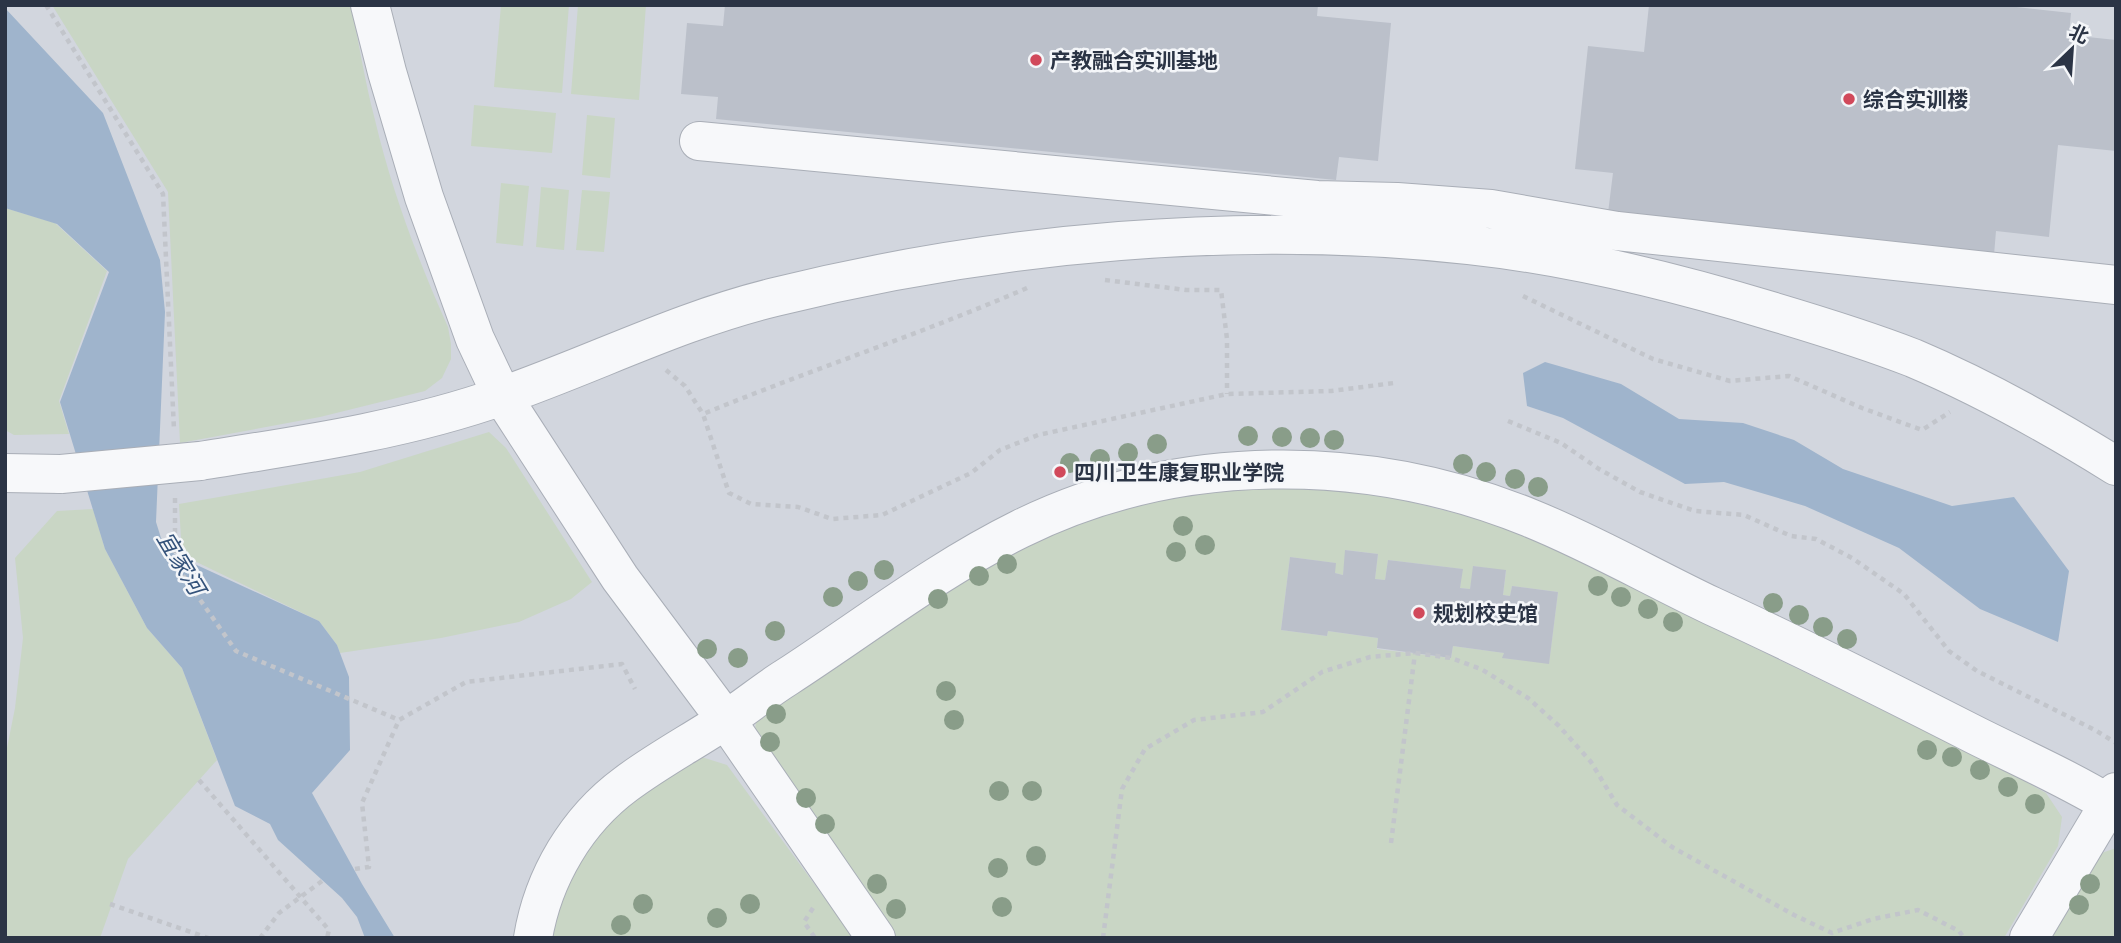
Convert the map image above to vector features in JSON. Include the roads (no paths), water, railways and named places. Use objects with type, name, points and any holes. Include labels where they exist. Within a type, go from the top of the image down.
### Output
[{"type":"street","points":[[370,5],[424,197],[475,339],[502,396],[620,578],[726,720],[876,938]]},
{"type":"street","points":[[699,141],[1317,200],[1397,202],[1491,209],[1617,232],[2116,285]]},
{"type":"street","points":[[5,473],[61,474],[187,451],[304,445],[418,420],[502,396],[647,338],[768,299],[909,267],[983,255],[1148,240],[1238,236],[1334,236],[1469,245],[1593,264],[1716,294],[1849,335],[1913,359],[2030,414],[2116,466]]},
{"type":"street","points":[[533,938],[542,901],[561,858],[588,820],[622,786],[726,720],[763,691],[925,583],[976,552],[1040,519],[1108,495],[1200,475],[1273,469],[1345,472],[1439,488],[1529,517],[2114,801],[2029,938]]},
{"type":"water","name":"宜家河","points":[[5,8],[103,113],[160,260],[165,312],[156,522],[161,538],[175,555],[319,621],[337,645],[349,677],[350,750],[312,793],[395,938],[365,938],[357,917],[342,898],[278,840],[270,824],[235,806],[182,668],[147,628],[105,549],[60,402],[109,272],[57,224],[5,208]]},
{"type":"water","points":[[1545,362],[1621,384],[1679,419],[1743,423],[1794,440],[1843,469],[1952,506],[2014,497],[2069,571],[2058,642],[1980,609],[1899,548],[1805,506],[1724,482],[1685,484],[1563,418],[1527,406],[1523,373]]},
{"type":"place","name":"产教融合实训基地","points":[[1036,60]]},
{"type":"place","name":"综合实训楼","points":[[1849,99]]},
{"type":"place","name":"四川卫生康复职业学院","points":[[1060,472]]},
{"type":"place","name":"规划校史馆","points":[[1419,613]]}]
